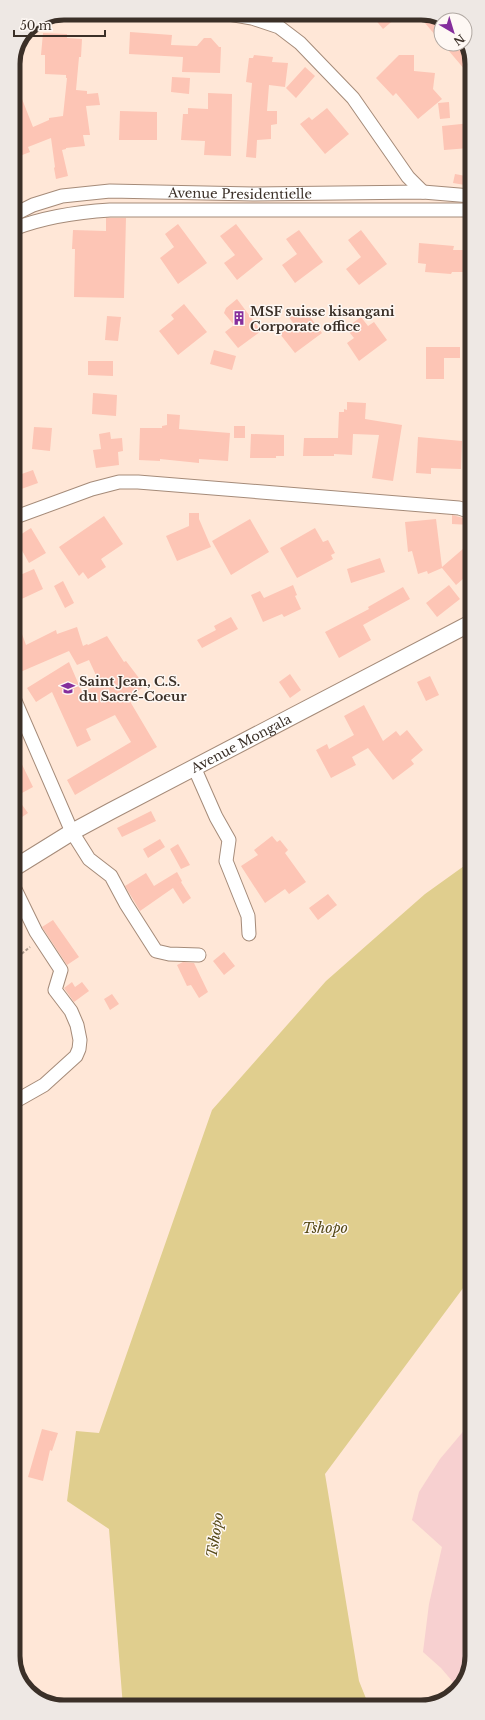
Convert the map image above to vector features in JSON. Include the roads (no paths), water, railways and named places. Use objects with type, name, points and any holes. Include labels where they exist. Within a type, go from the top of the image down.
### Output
[{"type":"street","points":[[258,20],[279,27],[300,43],[353,98],[408,177],[423,192]]},
{"type":"street","points":[[110,191],[110,210]]},
{"type":"street","name":"Avenue Presidentielle","points":[[20,212],[33,205],[62,196],[110,191],[253,194],[404,194],[423,192],[465,196]]},
{"type":"street","points":[[400,209],[404,194]]},
{"type":"street","name":"Avenue Presidentielle","points":[[20,226],[35,220],[66,214],[110,210],[465,210]]},
{"type":"street","points":[[20,515],[92,489],[119,482],[146,482],[451,508],[465,511]]},
{"type":"street","name":"Avenue Mongala","points":[[20,864],[72,832],[465,626]]},
{"type":"street","points":[[20,712],[72,832],[90,859],[111,876],[126,904],[156,951],[169,954],[199,955]]},
{"type":"street","points":[[194,767],[216,817],[229,840],[226,861],[248,916],[249,934]]},
{"type":"street","points":[[20,899],[40,938],[61,970],[56,990],[71,1011],[77,1025],[80,1040],[76,1056],[44,1085],[20,1099]]},
{"type":"water","name":"Tshopo","points":[[465,865],[465,1285],[325,1474],[359,1681],[367,1700],[122,1700],[109,1529],[67,1501],[76,1431],[99,1433],[212,1110],[326,981],[425,894]]},
{"type":"place","name":"MSF suisse kisangani Corporate office","points":[[239,318]]},
{"type":"place","name":"Saint Jean, C.S. du Sacré-Coeur","points":[[68,688]]}]
